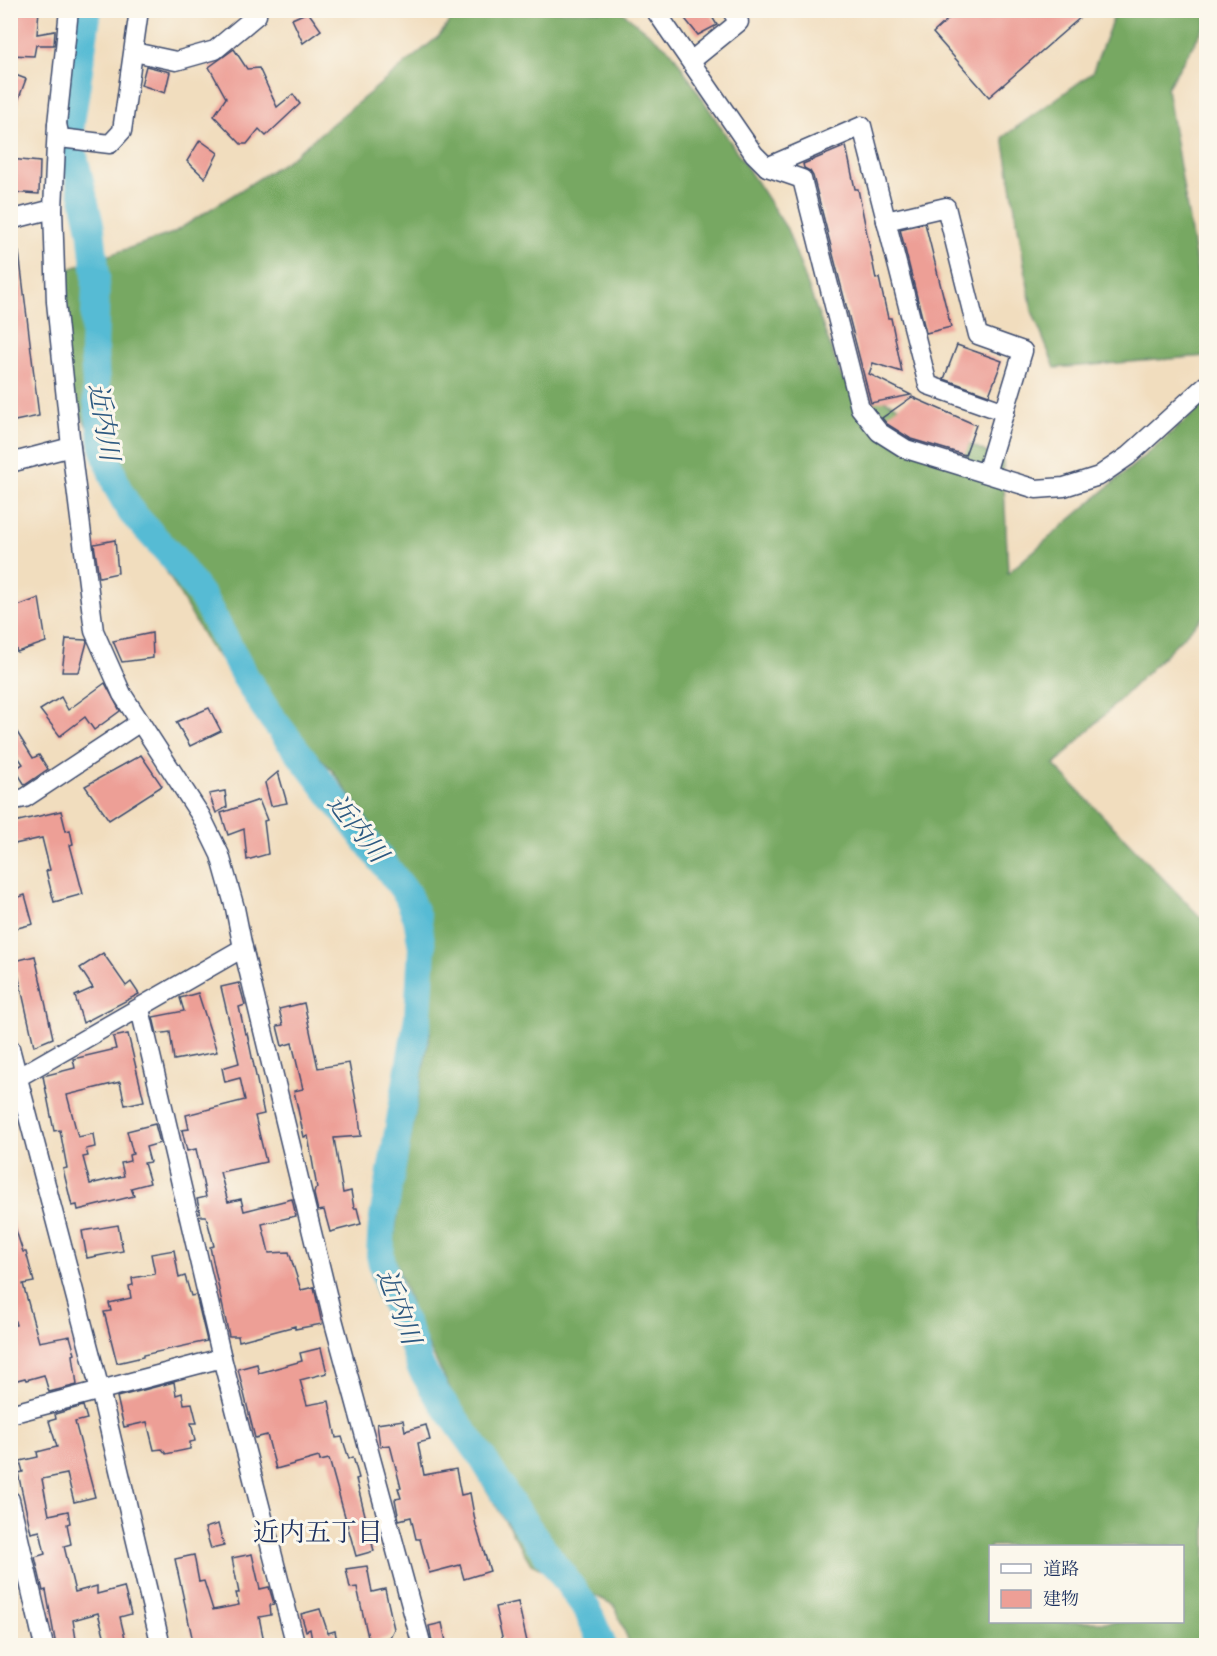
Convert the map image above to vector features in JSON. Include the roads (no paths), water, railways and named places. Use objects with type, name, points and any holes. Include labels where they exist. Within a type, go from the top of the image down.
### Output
[{"type":"street","points":[[69,10],[52,209],[56,302],[94,631],[122,694],[201,816],[220,855],[235,908],[333,1319],[422,1646]]},
{"type":"street","points":[[59,131],[110,144],[122,131],[138,10]]},
{"type":"street","points":[[134,52],[176,61],[215,50],[257,15],[256,10]]},
{"type":"street","points":[[655,10],[754,154],[767,167],[801,179],[860,408],[879,432],[906,448],[1036,489],[1064,487],[1099,476],[1128,456],[1206,384]]},
{"type":"street","points":[[691,61],[739,22],[731,10]]},
{"type":"street","points":[[767,167],[862,126],[928,385],[1005,412]]},
{"type":"street","points":[[886,221],[946,207],[978,335],[1023,351],[986,473]]},
{"type":"street","points":[[10,220],[52,209]]},
{"type":"street","points":[[10,463],[71,447]]},
{"type":"street","points":[[10,801],[25,798],[140,722]]},
{"type":"street","points":[[14,1080],[243,948]]},
{"type":"street","points":[[140,1009],[222,1358],[296,1646]]},
{"type":"street","points":[[10,1048],[14,1080],[100,1390],[161,1646]]},
{"type":"street","points":[[10,1414],[222,1358]]},
{"type":"street","points":[[10,1500],[44,1646]]},
{"type":"waterway","name":"近内川","points":[[88,10],[70,139],[91,229],[96,275],[94,354],[104,450],[117,487],[131,512],[175,560],[203,598],[244,675],[268,713],[407,894],[417,918],[422,947],[418,1017],[382,1224],[380,1255],[389,1291],[410,1336],[420,1366],[436,1393],[480,1454],[515,1510],[587,1609],[603,1646]]},
{"type":"district","name":"近内五丁目","points":[[318,1533]]}]
